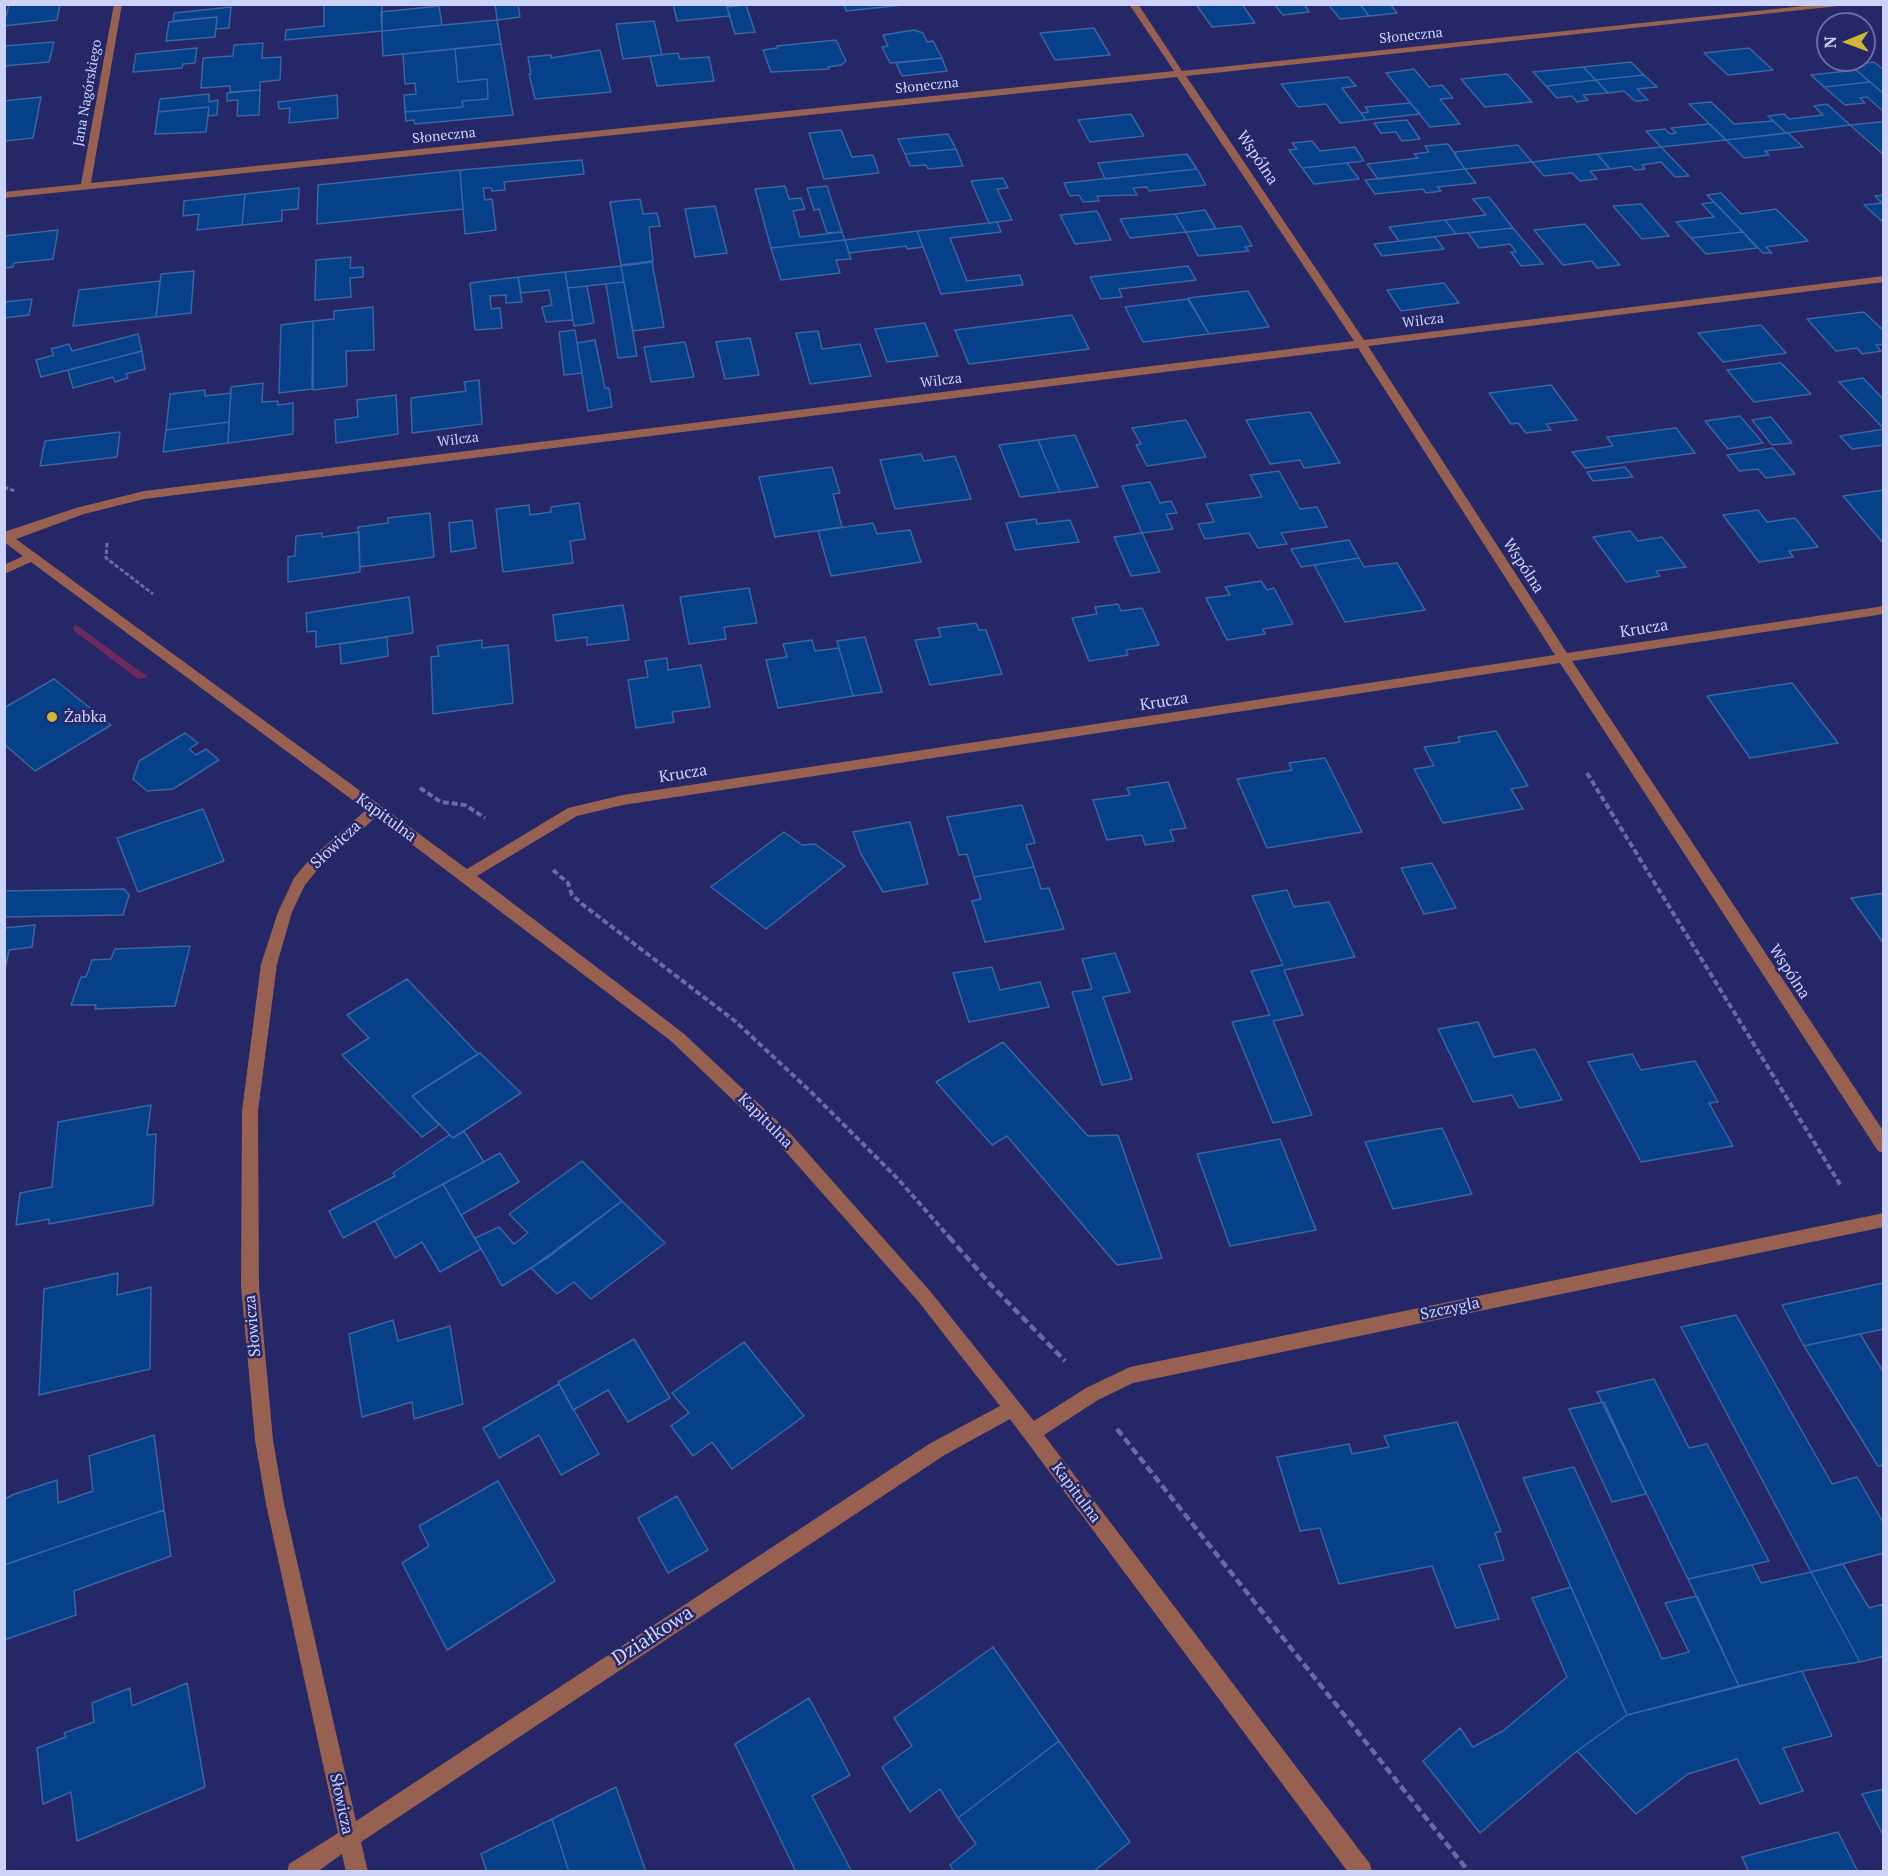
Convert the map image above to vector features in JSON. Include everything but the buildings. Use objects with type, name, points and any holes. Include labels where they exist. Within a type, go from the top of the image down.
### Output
[{"type":"street","name":"Jana Nagórskiego","points":[[85,187],[118,4]]},
{"type":"street","name":"Wspólna","points":[[1133,4],[1361,344],[1563,658],[1884,1146]]},
{"type":"street","name":"Słoneczna","points":[[4,195],[1853,4]]},
{"type":"street","name":"Wilcza","points":[[6,537],[34,525],[144,495],[1884,279]]},
{"type":"street","name":"Kapitulna","points":[[6,537],[466,876],[677,1037],[783,1137],[924,1296],[1013,1408],[1362,1872]]},
{"type":"street","points":[[4,570],[32,557]]},
{"type":"street","name":"Krucza","points":[[466,876],[573,812],[623,800],[1884,609]]},
{"type":"street","name":"Słowicza","points":[[357,1872],[275,1504],[264,1440],[250,1286],[250,1111],[269,964],[285,912],[299,882],[314,864],[375,810]]},
{"type":"street","name":"Szczygla","points":[[1031,1433],[1092,1394],[1130,1375],[1884,1220]]},
{"type":"street","name":"Działkowa","points":[[297,1872],[936,1450],[1013,1408]]},
{"type":"path","points":[[1585,770],[1864,1224]]},
{"type":"shaded area","points":[[75,624],[148,677],[138,679],[73,630]]},
{"type":"place","name":"Żabka","points":[[52,717]]}]
